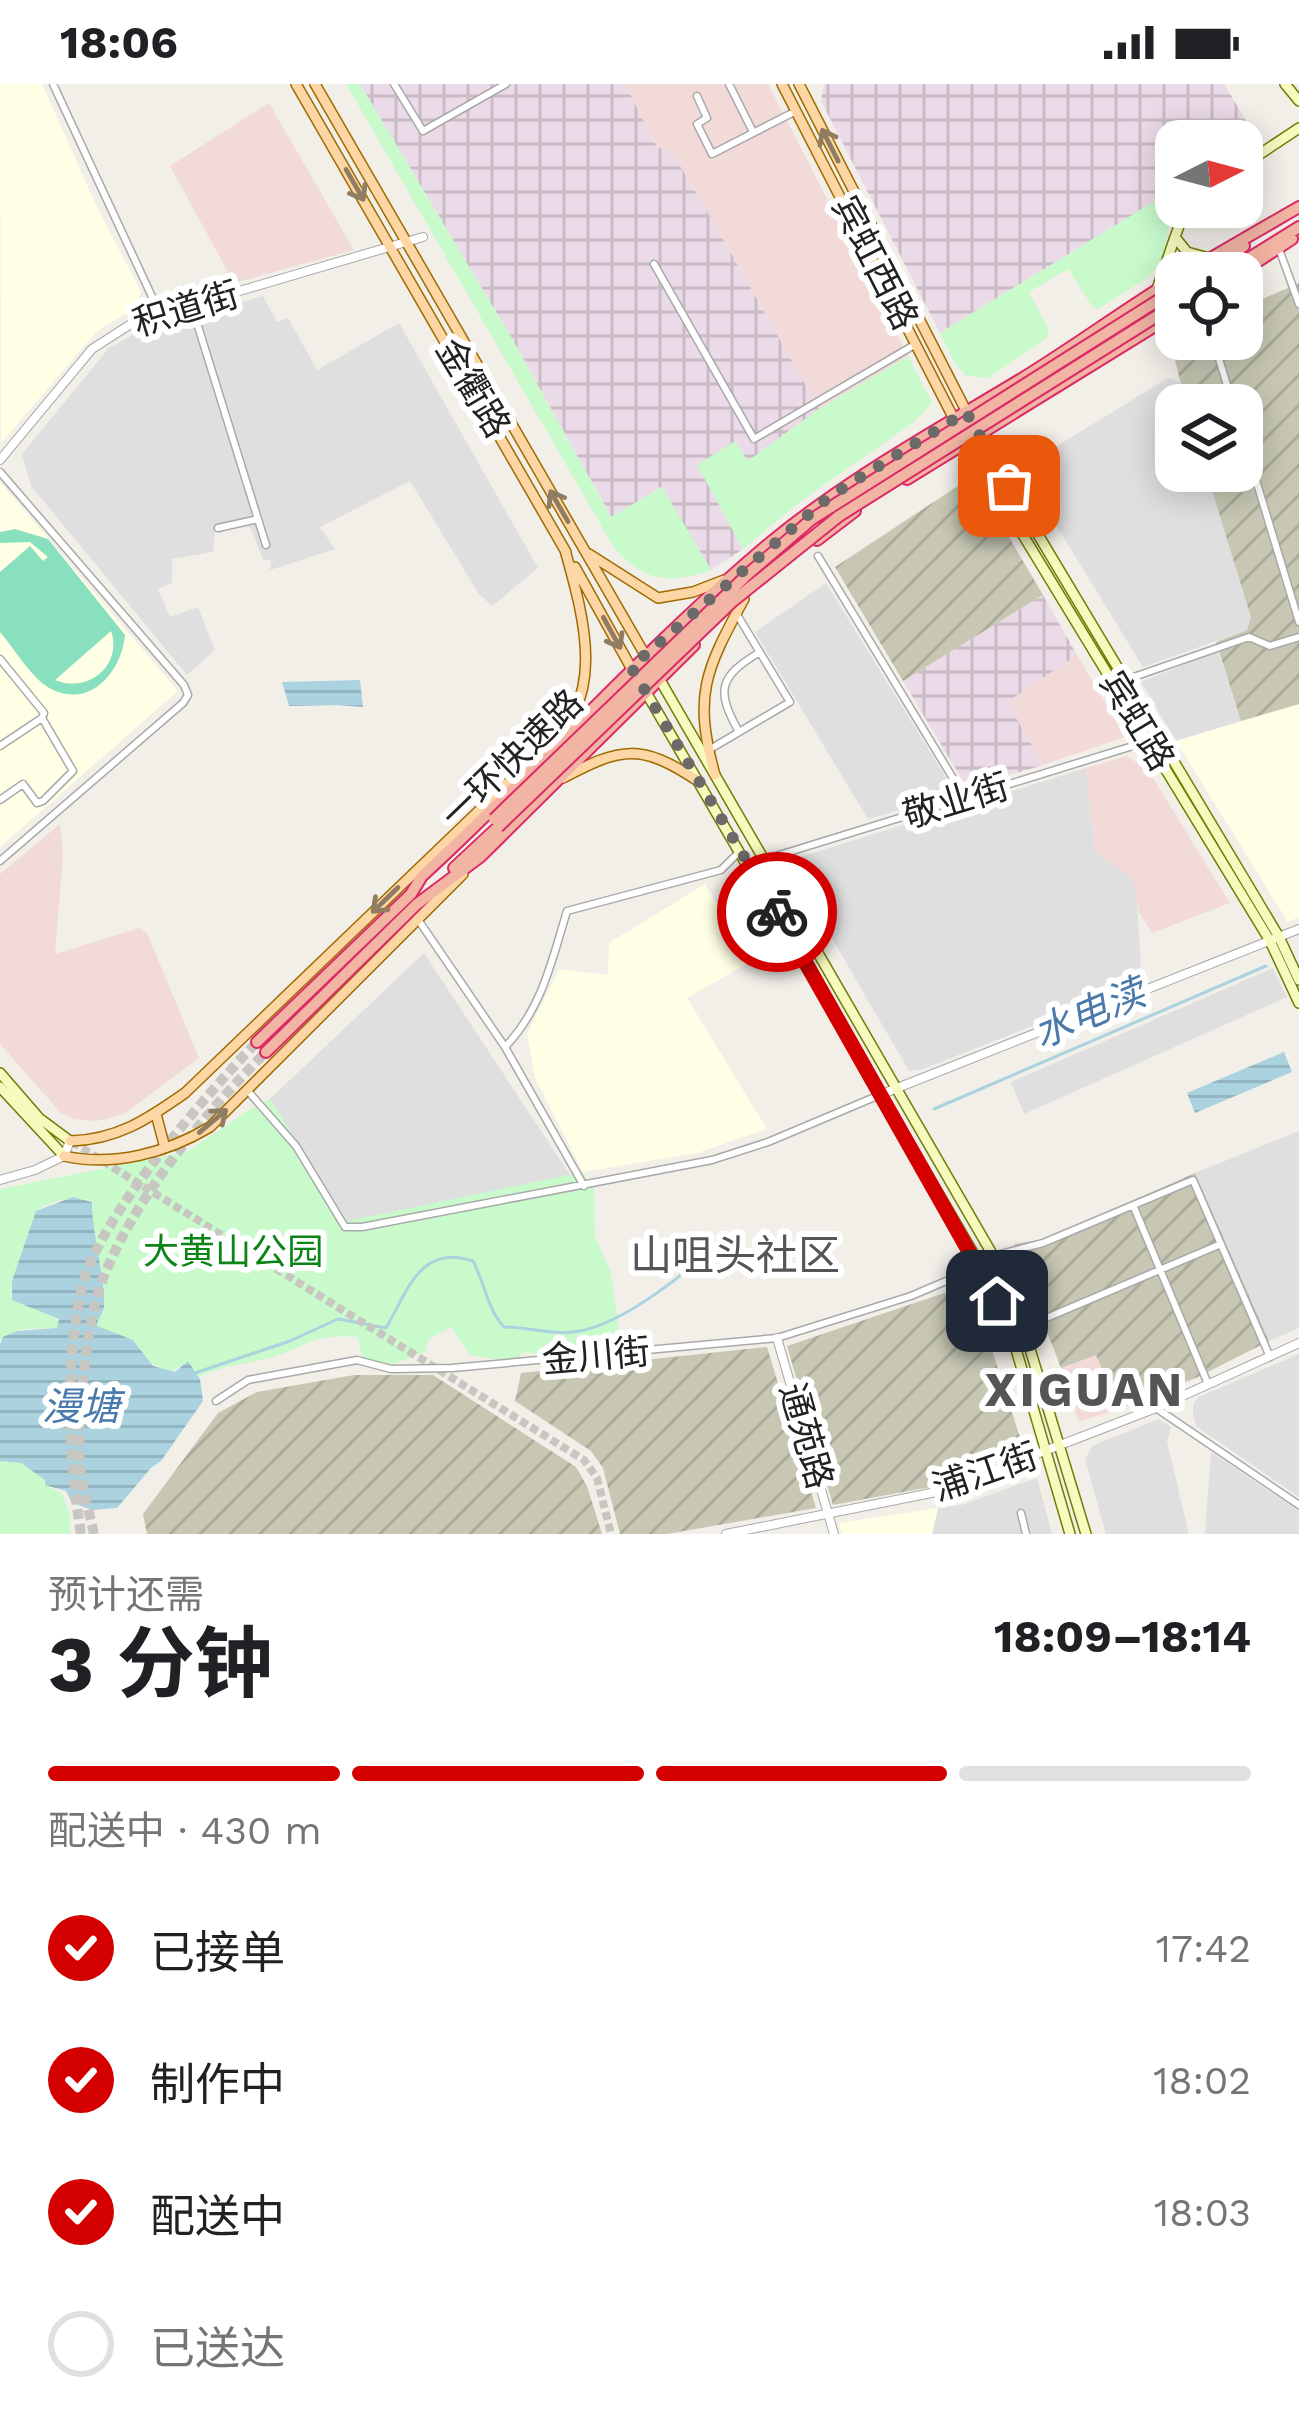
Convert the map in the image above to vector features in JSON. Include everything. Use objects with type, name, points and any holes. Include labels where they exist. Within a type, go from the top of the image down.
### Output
[{"type":"highway","points":[[1220,252],[1299,209]]},
{"type":"highway","points":[[1250,252],[1299,209]]},
{"type":"highway","points":[[1258,252],[1299,230]]},
{"type":"highway","points":[[1263,254],[1279,249],[1299,230]]},
{"type":"highway","points":[[414,899],[422,876],[546,758],[631,667],[830,496],[1155,291]]},
{"type":"highway","name":"一环快速路","points":[[496,823],[749,573],[812,519],[1155,302]]},
{"type":"highway","name":"一环快速路","points":[[414,899],[733,601],[839,516],[1155,321]]},
{"type":"highway","points":[[261,1047],[414,899],[480,857],[744,599],[859,508],[1155,322]]},
{"type":"main road","name":"金衢路","points":[[296,84],[647,694]]},
{"type":"main road","name":"金衢路","points":[[315,84],[660,680]]},
{"type":"main road","points":[[1286,84],[1299,101]]},
{"type":"main road","name":"宾虹西路","points":[[789,85],[796,111],[916,344],[979,436]]},
{"type":"main road","name":"宾虹西路","points":[[789,85],[961,416],[967,443]]},
{"type":"main road","points":[[1263,152],[1299,128]]},
{"type":"main road","points":[[1170,252],[1179,228]]},
{"type":"main road","points":[[1175,238],[1187,252]]},
{"type":"main road","points":[[979,436],[1299,980]]},
{"type":"main road","name":"宾虹路","points":[[967,443],[1275,939],[1299,1003]]},
{"type":"main road","points":[[0,1072],[39,1118],[70,1141],[112,1137],[155,1114],[205,1075],[563,735],[585,681],[587,656],[586,633],[565,550]]},
{"type":"main road","points":[[586,553],[658,598],[722,582],[739,571]]},
{"type":"main road","points":[[705,752],[703,694],[713,656],[744,599]]},
{"type":"main road","points":[[660,680],[993,1256],[1024,1328],[1086,1534]]},
{"type":"main road","points":[[647,694],[983,1270],[1011,1332],[1070,1534]]},
{"type":"main road","points":[[553,784],[604,756],[625,752],[665,760],[698,781]]},
{"type":"main road","points":[[0,1088],[64,1156],[92,1162],[184,1142],[210,1127],[480,857]]},
{"type":"main road","points":[[155,1114],[165,1148]]},
{"type":"street","points":[[53,84],[161,316]]},
{"type":"street","points":[[394,84],[423,131],[506,84]]},
{"type":"street","points":[[483,84],[489,94]]},
{"type":"street","points":[[729,84],[753,132]]},
{"type":"street","points":[[697,96],[706,118],[697,124],[712,154],[796,111]]},
{"type":"street","name":"积道街","points":[[0,460],[92,349],[134,322],[423,237]]},
{"type":"street","points":[[1279,249],[1296,282],[1299,304]]},
{"type":"street","points":[[654,264],[754,439],[916,344]]},
{"type":"street","points":[[192,307],[266,545]]},
{"type":"street","points":[[0,472],[188,695],[0,861]]},
{"type":"street","points":[[1260,492],[1299,622]]},
{"type":"street","points":[[218,528],[258,519]]},
{"type":"street","points":[[818,556],[965,798]]},
{"type":"street","points":[[705,752],[790,702],[736,613]]},
{"type":"street","points":[[1125,680],[1250,637],[1270,646],[1299,637]]},
{"type":"street","points":[[739,732],[723,704],[722,691],[738,665],[760,652]]},
{"type":"street","points":[[0,659],[44,713],[0,746]]},
{"type":"street","points":[[0,800],[23,784],[37,803],[43,801],[73,771],[42,718]]},
{"type":"street","name":"敬业街","points":[[763,860],[1149,741]]},
{"type":"street","points":[[505,1047],[526,1026],[567,910],[721,870],[740,850]]},
{"type":"street","points":[[419,921],[505,1047],[584,1186]]},
{"type":"street","points":[[247,1090],[296,1146],[346,1227],[362,1228],[712,1160],[789,1134],[1299,929]]},
{"type":"street","points":[[0,1180],[64,1156],[70,1141]]},
{"type":"street","points":[[993,1256],[1043,1243],[1193,1180],[1270,1357]]},
{"type":"street","points":[[1133,1205],[1208,1384]]},
{"type":"street","points":[[1024,1328],[1221,1244]]},
{"type":"street","name":"金川街","points":[[216,1401],[248,1380],[357,1360],[391,1369],[452,1368],[778,1338],[891,1303],[972,1270]]},
{"type":"street","name":"通苑路","points":[[778,1338],[834,1534]]},
{"type":"street","name":"浦江街","points":[[726,1534],[941,1491],[1156,1408],[1299,1343]]},
{"type":"street","points":[[1156,1408],[1299,1505]]},
{"type":"street","points":[[1021,1513],[1026,1534]]},
{"type":"shaded area","points":[[0,84],[42,84],[141,292],[135,308],[97,331],[1,443]]},
{"type":"shaded area","points":[[360,84],[625,84],[657,147],[673,154],[819,409],[748,461],[698,465],[743,549],[711,570],[661,487],[612,518]]},
{"type":"shaded area","points":[[625,84],[768,84],[908,356],[819,409],[673,154],[657,147]]},
{"type":"shaded area","points":[[824,84],[1224,84],[1246,120],[1155,120],[1155,201],[940,333],[821,101]]},
{"type":"shaded area","points":[[269,103],[354,250],[234,283],[170,166]]},
{"type":"shaded area","points":[[1299,283],[1299,704],[1241,721],[1216,642],[1247,630],[1251,617],[1212,492],[1263,492],[1263,384],[1181,384],[1175,360],[1263,360],[1263,299]]},
{"type":"shaded area","points":[[263,296],[277,322],[288,318],[317,370],[399,323],[538,568],[492,606],[479,594],[410,481],[320,527],[335,549],[270,570],[271,560],[263,560],[250,526],[215,532],[213,552],[172,559],[172,583],[158,589],[170,617],[198,607],[215,650],[187,675],[31,486],[22,454],[109,348],[139,331]]},
{"type":"shaded area","points":[[1155,386],[1155,492],[1213,492],[1252,617],[1247,630],[1143,667],[1021,468]]},
{"type":"shaded area","points":[[973,476],[1043,595],[903,681],[835,567]]},
{"type":"shaded area","points":[[0,482],[178,691],[0,847]]},
{"type":"shaded area","points":[[826,583],[956,794],[868,819],[755,632]]},
{"type":"shaded area","points":[[1043,595],[1077,655],[1007,702],[1043,765],[967,788],[903,681]]},
{"type":"shaded area","points":[[1218,651],[1241,721],[1176,741],[1141,682]]},
{"type":"shaded area","points":[[1077,655],[1125,737],[1043,765],[1007,702]]},
{"type":"shaded area","points":[[1299,704],[1299,917],[1288,922],[1176,741]]},
{"type":"shaded area","points":[[1127,756],[1148,770],[1230,903],[1152,933],[1139,912],[1132,877],[1095,852],[1086,768]]},
{"type":"shaded area","points":[[1086,768],[1095,852],[1132,877],[1136,886],[1142,983],[909,1071],[787,861]]},
{"type":"shaded area","points":[[60,824],[63,856],[55,954],[139,928],[147,933],[199,1058],[124,1114],[97,1121],[73,1119],[60,1112],[0,1044],[0,874]]},
{"type":"shaded area","points":[[705,884],[736,937],[760,918],[777,947],[687,998],[767,1129],[697,1153],[583,1172],[535,1078],[527,1034],[559,969],[608,975],[609,943]]},
{"type":"shaded area","points":[[424,953],[570,1175],[347,1222],[270,1099]]},
{"type":"shaded area","points":[[1273,968],[1287,997],[1024,1114],[1011,1082]]},
{"type":"shaded area","points":[[1299,1131],[1299,1328],[1269,1341],[1195,1173]]},
{"type":"shaded area","points":[[1195,1173],[1269,1341],[1119,1409],[1096,1355],[1061,1368],[1014,1244],[1045,1239]]},
{"type":"shaded area","points":[[971,1284],[1024,1450],[941,1485],[833,1505],[787,1346]]},
{"type":"shaded area","points":[[767,1347],[816,1508],[667,1534],[620,1534],[603,1468],[591,1451],[515,1401],[521,1373]]},
{"type":"shaded area","points":[[1096,1354],[1119,1409],[1079,1422],[1061,1368]]},
{"type":"shaded area","points":[[1299,1354],[1299,1497],[1196,1426],[1193,1404],[1199,1397]]},
{"type":"shaded area","points":[[354,1375],[433,1375],[576,1467],[602,1534],[147,1534],[143,1514],[218,1413],[257,1392]]},
{"type":"shaded area","points":[[1159,1419],[1171,1427],[1167,1442],[1189,1534],[1106,1534],[1085,1459],[1092,1446]]},
{"type":"shaded area","points":[[1211,1452],[1299,1511],[1299,1534],[1205,1534]]},
{"type":"shaded area","points":[[1037,1478],[1052,1534],[932,1534],[938,1508],[961,1505]]},
{"type":"shaded area","points":[[938,1508],[932,1534],[842,1534],[839,1523]]},
{"type":"green space","points":[[346,84],[360,84],[511,337],[611,517],[662,487],[711,570],[683,578],[657,577],[634,567],[613,546]]},
{"type":"green space","points":[[1155,201],[1155,228],[1168,228],[1164,252],[1155,252],[1155,269],[1146,279],[1098,309],[1068,269],[1029,292],[1049,330],[1046,339],[988,378],[967,376],[955,364],[940,333]]},
{"type":"green space","points":[[908,356],[932,403],[914,422],[801,501],[743,549],[697,465],[735,441],[748,461],[819,409]]},
{"type":"green space","points":[[15,529],[48,539],[125,635],[111,672],[93,689],[67,694],[46,686],[0,632],[0,572],[30,546],[43,561],[48,557],[30,542],[0,543],[0,532]],"holes":[[[111,631],[112,655],[100,674],[79,683],[55,680]]]},
{"type":"green space","name":"大黄山公园","points":[[270,1099],[347,1221],[583,1172],[594,1189],[595,1236],[611,1273],[624,1364],[522,1352],[517,1363],[470,1355],[451,1327],[429,1339],[425,1352],[391,1365],[362,1357],[358,1337],[343,1336],[314,1340],[200,1377],[188,1362],[170,1372],[149,1362],[135,1341],[96,1327],[97,1316],[104,1312],[92,1229],[93,1202],[78,1198],[36,1211],[10,1296],[60,1321],[59,1328],[22,1329],[0,1340],[0,1189],[186,1152]]},
{"type":"green space","points":[[0,1461],[21,1463],[62,1493],[70,1515],[70,1534],[0,1534]]},
{"type":"water","points":[[360,680],[363,707],[289,706],[282,682]]},
{"type":"water","points":[[1284,1052],[1292,1072],[1195,1113],[1187,1093]]},
{"type":"water","name":"漫塘","points":[[73,1197],[92,1202],[104,1303],[97,1326],[133,1340],[153,1366],[175,1372],[188,1361],[200,1379],[203,1401],[161,1461],[117,1508],[93,1510],[72,1503],[66,1491],[45,1485],[45,1480],[21,1463],[0,1461],[0,1344],[3,1337],[17,1331],[57,1328],[59,1319],[12,1300],[12,1281],[36,1211]]},
{"type":"waterway","name":"水电渎","points":[[934,1109],[1266,966]]},
{"type":"waterway","name":"水电渎","points":[[192,1374],[290,1341],[338,1319],[386,1328],[418,1274],[428,1264],[455,1257],[473,1261],[504,1327],[580,1331],[617,1317],[656,1294],[720,1238]]},
{"type":"tunnel","points":[[81,1534],[73,1472],[72,1349],[82,1287],[92,1259],[131,1193],[257,1042]]},
{"type":"tunnel","points":[[94,1534],[79,1445],[86,1350],[99,1290],[128,1226],[170,1162],[266,1052]]},
{"type":"tunnel","points":[[72,1142],[584,1460],[597,1478],[611,1534]]},
{"type":"way so far","points":[[777,912],[631,667],[830,496],[966,412],[1009,486]]},
{"type":"district","name":"山咀头社区","points":[[735,1255]]},
{"type":"district","name":"XIGUAN","points":[[1085,1389]]},
{"type":"route","points":[[777,912],[997,1301]]}]
